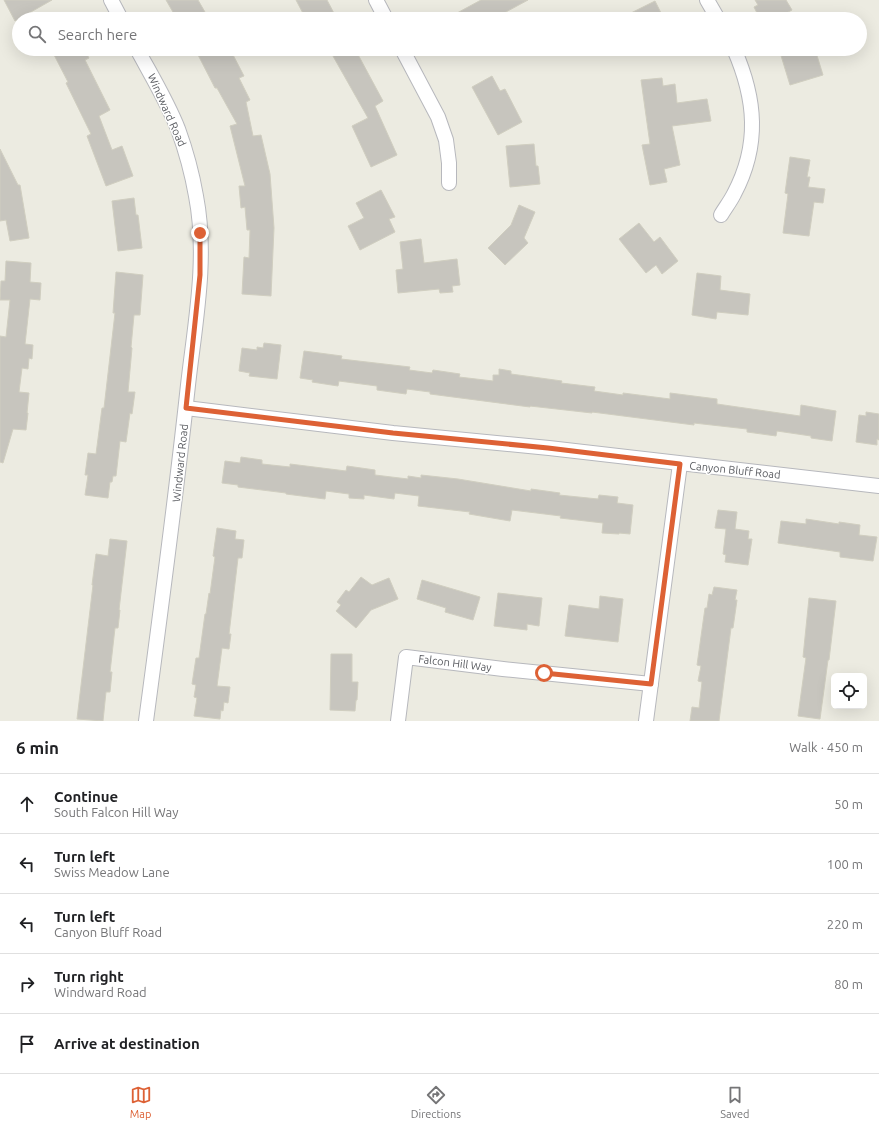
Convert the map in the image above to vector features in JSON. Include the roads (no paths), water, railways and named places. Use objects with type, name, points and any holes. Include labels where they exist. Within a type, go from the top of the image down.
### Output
[{"type":"street","points":[[111,0],[117,12]]},
{"type":"street","points":[[708,0],[714,12]]},
{"type":"street","points":[[379,1],[383,12]]},
{"type":"street","name":"Windward Road","points":[[141,56],[162,95],[177,128],[188,162],[196,197],[200,233],[200,275],[186,408],[174,515],[146,721]]},
{"type":"street","points":[[406,56],[438,116],[446,140],[449,163],[449,183]]},
{"type":"street","points":[[721,215],[733,196],[741,179],[748,157],[751,137],[752,115],[749,94],[743,69],[737,56]]},
{"type":"street","name":"Canyon Bluff Road","points":[[186,408],[393,433],[548,448],[879,486]]},
{"type":"street","points":[[646,721],[680,464]]},
{"type":"street","name":"Falcon Hill Way","points":[[398,721],[406,657],[503,670],[651,684]]}]
